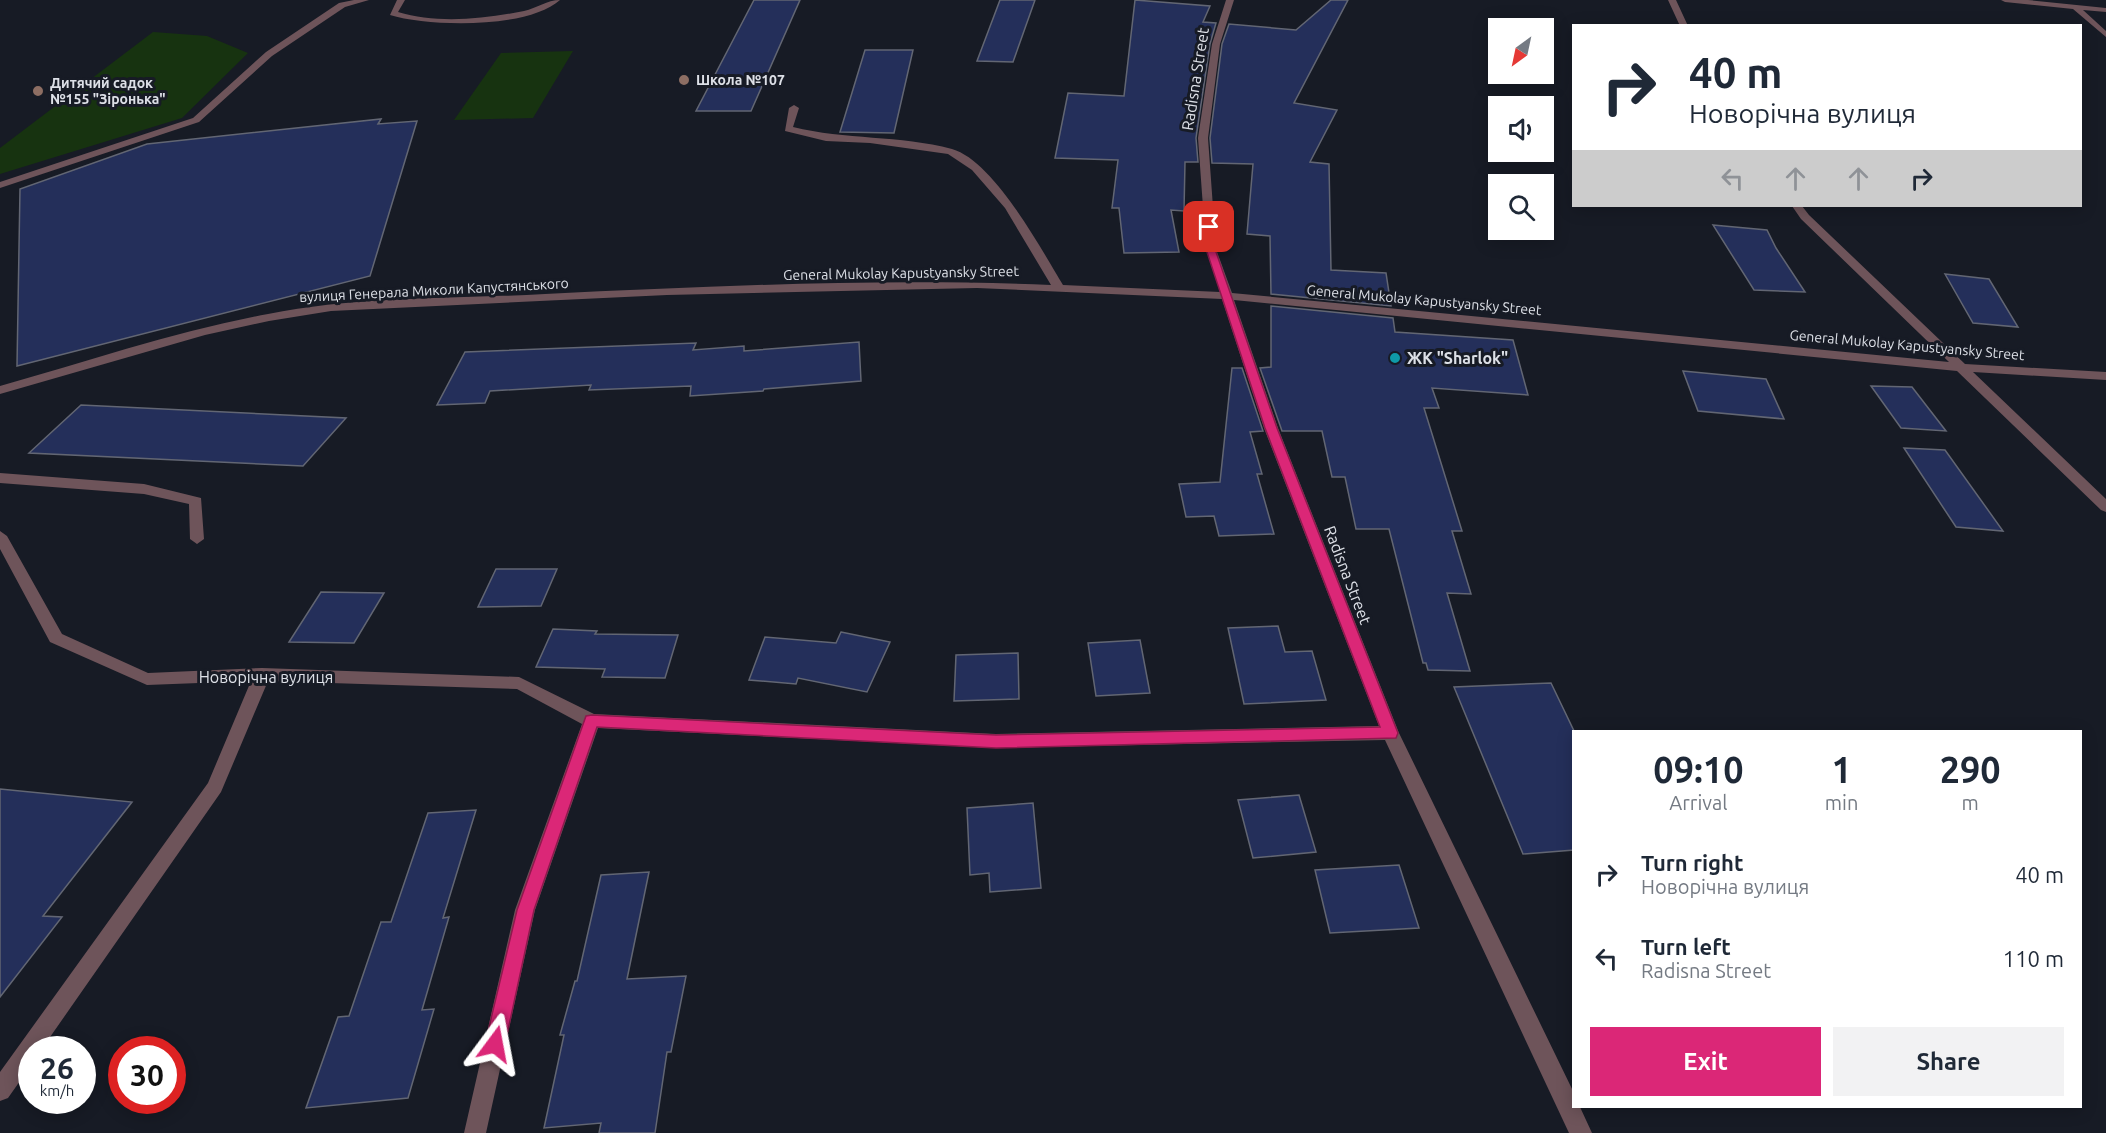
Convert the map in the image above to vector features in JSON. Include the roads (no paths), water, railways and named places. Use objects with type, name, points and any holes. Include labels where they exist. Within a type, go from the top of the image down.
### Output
[{"type":"street","points":[[0,185],[196,120],[269,54],[342,5],[365,0]]},
{"type":"street","points":[[401,0],[393,13],[416,20],[506,18],[550,6],[556,0]]},
{"type":"street","name":"Radisna Street","points":[[1230,0],[1216,44],[1203,138],[1210,249],[1271,428],[1390,733],[1581,1133]]},
{"type":"street","points":[[1672,0],[1683,24]]},
{"type":"street","points":[[2005,0],[2106,10]]},
{"type":"street","points":[[2074,7],[2106,35]]},
{"type":"street","points":[[794,108],[788,129],[826,138],[870,140],[951,152],[975,168],[1009,206],[1059,288]]},
{"type":"street","points":[[1798,207],[1958,366],[2106,507]]},
{"type":"street","name":"General Mukolay Kapustyansky Street","points":[[0,390],[202,332],[268,317],[331,308],[667,292],[977,285],[1226,296],[1958,366],[2106,376]]},
{"type":"street","points":[[0,478],[144,489],[196,501],[197,539]]},
{"type":"street","name":"Новорічна вулиця","points":[[0,536],[56,638],[147,679],[261,674],[519,682],[592,721],[996,741],[1390,733]]},
{"type":"street","points":[[0,1090],[215,787],[261,674]]},
{"type":"street","points":[[475,1133],[525,910],[592,721]]},
{"type":"place","name":"Школа №107","points":[[684,80]]},
{"type":"place","name":"Дитячий садок №155 \"Зіронька\"","points":[[38,91]]},
{"type":"place","name":"ЖК \"Sharlok\"","points":[[1395,358]]}]
